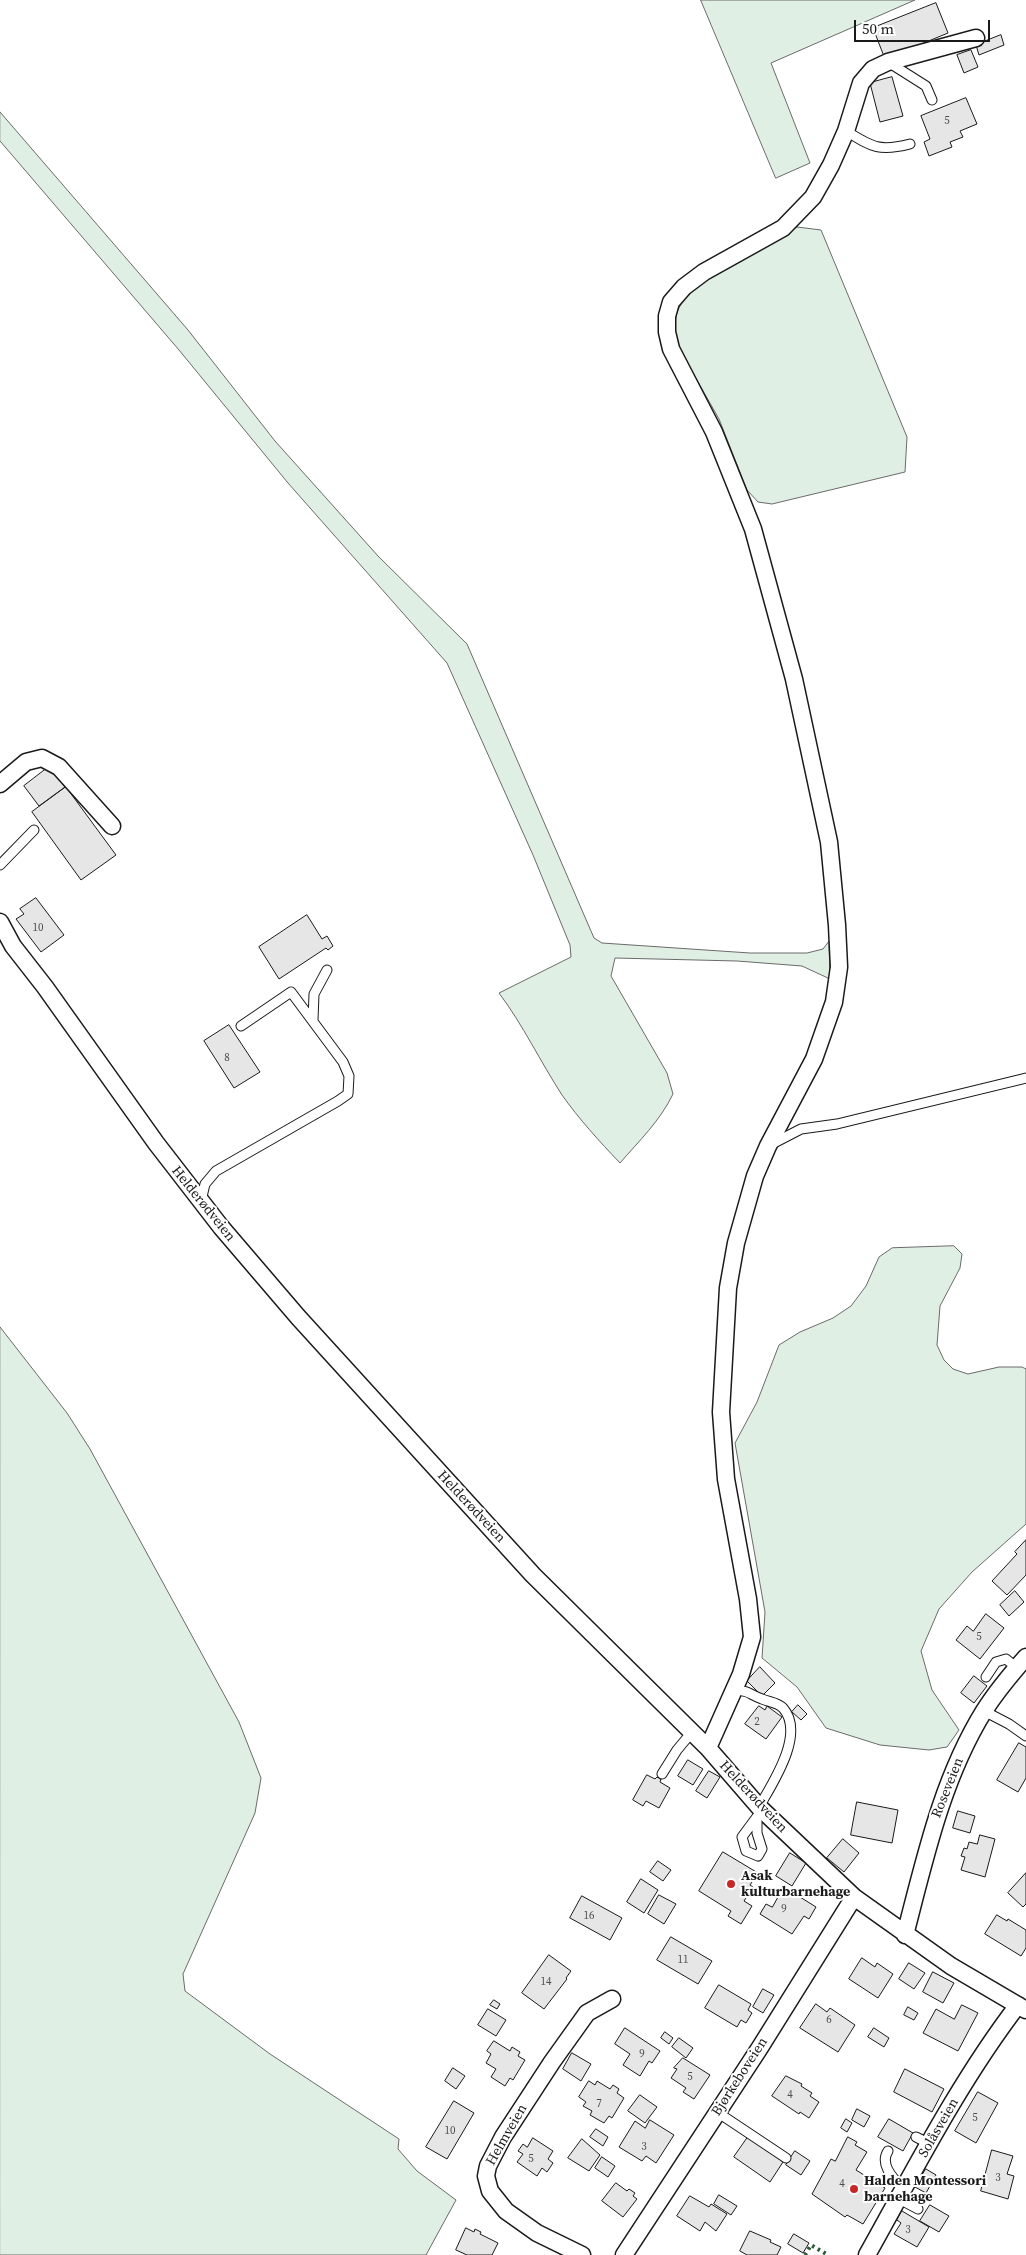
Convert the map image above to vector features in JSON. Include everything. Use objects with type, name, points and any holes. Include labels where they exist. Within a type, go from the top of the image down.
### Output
[{"type":"street","points":[[708,1748],[746,1661],[752,1637],[748,1599],[726,1479],[721,1412],[728,1288],[744,1208],[768,1146],[814,1059],[834,1002],[839,958],[829,842],[794,679],[753,529],[714,432],[671,348],[667,332],[667,316],[671,302],[684,287],[704,272],[783,228],[813,197],[846,132],[861,84],[873,69],[888,62],[976,38]]},
{"type":"street","points":[[0,784],[26,762],[42,758],[59,767],[112,826]]},
{"type":"street","name":"Helderødveien","points":[[0,922],[13,946],[200,1202],[304,1324],[520,1560],[708,1748],[759,1812],[854,1897],[951,1966],[1022,2007]]},
{"type":"street","name":"Roseveien","points":[[905,1935],[935,1822],[950,1779],[984,1711],[1021,1662]]},
{"type":"street","name":"Bjørkeboveien","points":[[624,2255],[854,1897]]},
{"type":"street","name":"Helmveien","points":[[582,2255],[537,2233],[506,2211],[490,2191],[486,2176],[488,2166],[503,2137],[562,2048],[587,2013],[612,1998]]},
{"type":"street","name":"Solåsveien","points":[[867,2255],[901,2194],[923,2140],[989,2045],[1022,2007]]},
{"type":"lane","points":[[888,62],[926,86],[932,100]]},
{"type":"lane","points":[[846,132],[870,146],[891,149],[910,144]]},
{"type":"lane","points":[[0,865],[34,830]]},
{"type":"lane","points":[[313,1020],[314,994],[328,970]]},
{"type":"lane","points":[[200,1202],[205,1184],[216,1171],[348,1094],[349,1076],[343,1062],[291,992],[241,1026]]},
{"type":"lane","points":[[768,1146],[801,1129],[837,1124],[1026,1078]]},
{"type":"lane","points":[[986,1677],[996,1662],[1006,1659],[1021,1662]]},
{"type":"lane","points":[[734,1690],[751,1692],[762,1699],[774,1702],[783,1708],[790,1721],[792,1733],[788,1749],[759,1812]]},
{"type":"lane","points":[[984,1711],[1009,1724],[1026,1736]]},
{"type":"lane","points":[[662,1774],[677,1750],[692,1732]]},
{"type":"lane","points":[[717,2112],[786,2158]]},
{"type":"lane","points":[[888,2151],[885,2155],[886,2168],[901,2194],[918,2210]]},
{"type":"green space","points":[[701,0],[915,0],[771,63],[810,163],[776,178]]},
{"type":"green space","points":[[0,112],[188,330],[275,441],[378,556],[467,644],[594,938],[602,943],[750,953],[807,953],[823,949],[829,941],[830,979],[802,966],[737,961],[615,958],[611,976],[667,1073],[673,1094],[656,1122],[620,1163],[575,1113],[562,1095],[499,993],[571,957],[570,945],[533,855],[447,663],[288,483],[179,350],[0,141]]},
{"type":"green space","points":[[797,227],[821,230],[907,437],[905,472],[772,504],[758,502],[747,490],[719,419],[676,343],[675,324],[680,306],[688,295],[701,283],[733,262]]},
{"type":"green space","points":[[954,1246],[962,1254],[960,1268],[940,1306],[937,1345],[944,1360],[953,1369],[968,1374],[999,1367],[1022,1367],[1026,1369],[1026,1524],[972,1572],[939,1609],[921,1651],[932,1690],[959,1730],[947,1747],[929,1750],[880,1745],[826,1728],[797,1687],[762,1658],[765,1612],[735,1443],[757,1402],[779,1345],[800,1332],[833,1318],[851,1306],[866,1286],[879,1257],[892,1248]]},
{"type":"green space","points":[[0,1327],[67,1413],[90,1449],[239,1722],[261,1778],[255,1813],[183,1974],[185,1991],[270,2054],[399,2139],[398,2149],[417,2171],[456,2200],[426,2255],[0,2255]]},
{"type":"building","points":[[936,3],[948,33],[885,59],[873,28]]},
{"type":"building","points":[[1001,35],[1004,45],[979,55],[976,45]]},
{"type":"building","points":[[971,50],[978,67],[964,73],[957,55]]},
{"type":"building","points":[[892,77],[903,116],[880,122],[870,83]]},
{"type":"building","points":[[966,98],[977,124],[960,131],[963,137],[950,142],[952,147],[929,156],[924,142],[930,139],[921,116]]},
{"type":"building","points":[[50,766],[65,787],[39,806],[24,786]]},
{"type":"building","points":[[66,787],[116,855],[81,880],[32,812]]},
{"type":"building","points":[[36,898],[64,935],[41,952],[16,919],[24,914],[20,909]]},
{"type":"building","points":[[307,915],[322,939],[327,936],[333,946],[328,950],[326,948],[279,979],[259,947]]},
{"type":"building","points":[[229,1025],[260,1072],[234,1088],[204,1041]]},
{"type":"building","points":[[1026,1540],[1026,1575],[1007,1595],[992,1581],[1017,1554],[1015,1552]]},
{"type":"building","points":[[1015,1591],[1024,1602],[1009,1616],[1000,1605]]},
{"type":"building","points":[[986,1614],[1004,1628],[980,1659],[956,1640],[967,1626],[973,1631]]},
{"type":"building","points":[[760,1667],[775,1683],[762,1696],[747,1681]]},
{"type":"building","points":[[974,1676],[987,1686],[974,1703],[961,1693]]},
{"type":"building","points":[[798,1705],[807,1714],[801,1720],[792,1712]]},
{"type":"building","points":[[759,1706],[765,1710],[767,1706],[782,1717],[766,1739],[745,1724]]},
{"type":"building","points":[[1019,1743],[1026,1747],[1026,1778],[1018,1792],[997,1780]]},
{"type":"building","points":[[688,1760],[703,1769],[693,1785],[678,1776]]},
{"type":"building","points":[[709,1771],[720,1777],[707,1798],[696,1791]]},
{"type":"building","points":[[647,1775],[655,1779],[657,1777],[661,1779],[660,1782],[670,1788],[659,1808],[646,1801],[643,1806],[633,1800]]},
{"type":"building","points":[[857,1802],[898,1810],[892,1843],[851,1835]]},
{"type":"building","points":[[958,1811],[975,1816],[970,1833],[953,1828]]},
{"type":"building","points":[[980,1835],[995,1839],[985,1877],[961,1870],[965,1857],[961,1856],[964,1848],[967,1849],[969,1842],[977,1844]]},
{"type":"building","points":[[843,1839],[859,1853],[844,1872],[827,1858]]},
{"type":"building","points":[[723,1852],[758,1873],[750,1885],[753,1887],[744,1901],[752,1906],[741,1924],[728,1916],[731,1911],[699,1891]]},
{"type":"building","points":[[790,1853],[806,1863],[792,1886],[776,1876]]},
{"type":"building","points":[[658,1861],[671,1870],[663,1881],[650,1872]]},
{"type":"building","points":[[1026,1873],[1026,1904],[1023,1907],[1008,1893]]},
{"type":"building","points":[[641,1879],[658,1890],[644,1913],[627,1902]]},
{"type":"building","points":[[784,1887],[816,1907],[809,1919],[804,1916],[792,1934],[760,1914],[766,1904],[772,1907]]},
{"type":"building","points":[[659,1895],[676,1904],[664,1924],[648,1914]]},
{"type":"building","points":[[582,1896],[622,1918],[610,1940],[570,1918]]},
{"type":"building","points":[[997,1915],[1007,1921],[1008,1919],[1026,1930],[1026,1948],[1021,1956],[985,1934]]},
{"type":"building","points":[[671,1937],[712,1961],[698,1984],[657,1960]]},
{"type":"building","points":[[549,1955],[571,1971],[544,2009],[522,1993]]},
{"type":"building","points":[[862,1958],[875,1967],[877,1963],[893,1974],[878,1998],[849,1979]]},
{"type":"building","points":[[909,1963],[925,1973],[914,1989],[899,1979]]},
{"type":"building","points":[[933,1972],[954,1983],[943,2003],[923,1992]]},
{"type":"building","points":[[719,1985],[751,2004],[748,2010],[752,2013],[746,2023],[741,2020],[737,2027],[705,2008]]},
{"type":"building","points":[[763,1989],[774,1995],[763,2013],[753,2007]]},
{"type":"building","points":[[494,2000],[500,2004],[497,2009],[490,2005]]},
{"type":"building","points":[[816,2004],[827,2012],[830,2008],[855,2025],[838,2052],[800,2028]]},
{"type":"building","points":[[962,2005],[978,2013],[958,2051],[923,2033],[936,2009],[954,2019]]},
{"type":"building","points":[[908,2007],[918,2013],[914,2020],[904,2015]]},
{"type":"building","points":[[488,2009],[506,2020],[496,2036],[478,2025]]},
{"type":"building","points":[[625,2028],[660,2051],[652,2063],[649,2061],[640,2076],[623,2065],[630,2054],[615,2044]]},
{"type":"building","points":[[874,2028],[889,2038],[884,2047],[868,2037]]},
{"type":"building","points":[[665,2032],[673,2038],[669,2044],[661,2038]]},
{"type":"building","points":[[679,2038],[693,2048],[686,2058],[672,2047]]},
{"type":"building","points":[[494,2041],[510,2051],[512,2047],[520,2052],[518,2056],[525,2060],[513,2080],[510,2078],[505,2086],[491,2077],[496,2069],[486,2063],[491,2054],[487,2051]]},
{"type":"building","points":[[572,2053],[591,2064],[581,2081],[563,2069]]},
{"type":"building","points":[[683,2058],[710,2075],[694,2099],[683,2092],[686,2088],[671,2078],[677,2069],[674,2068]]},
{"type":"building","points":[[453,2068],[465,2076],[456,2089],[445,2081]]},
{"type":"building","points":[[905,2069],[944,2089],[932,2112],[894,2092]]},
{"type":"building","points":[[786,2076],[802,2084],[801,2086],[812,2093],[810,2096],[819,2102],[809,2118],[800,2112],[799,2114],[772,2096]]},
{"type":"building","points":[[589,2081],[595,2085],[597,2081],[610,2089],[613,2085],[619,2089],[617,2093],[624,2098],[612,2118],[609,2116],[604,2123],[590,2115],[592,2111],[583,2106],[586,2102],[579,2097]]},
{"type":"building","points":[[978,2092],[998,2103],[976,2143],[955,2131]]},
{"type":"building","points":[[640,2095],[657,2107],[645,2123],[628,2111]]},
{"type":"building","points":[[454,2101],[474,2113],[447,2159],[426,2147]]},
{"type":"building","points":[[857,2109],[870,2116],[864,2127],[852,2120]]},
{"type":"building","points":[[846,2119],[852,2123],[847,2132],[841,2128]]},
{"type":"building","points":[[889,2119],[913,2133],[903,2151],[878,2137]]},
{"type":"building","points":[[650,2120],[674,2135],[656,2163],[646,2156],[642,2161],[619,2147],[635,2121],[645,2128]]},
{"type":"building","points":[[596,2129],[608,2137],[603,2146],[590,2137]]},
{"type":"building","points":[[748,2137],[783,2162],[770,2182],[734,2157]]},
{"type":"building","points":[[848,2137],[857,2142],[855,2145],[867,2152],[856,2170],[885,2188],[863,2224],[847,2215],[845,2217],[812,2194],[831,2159],[835,2161]]},
{"type":"building","points":[[533,2138],[553,2151],[548,2159],[553,2163],[547,2172],[542,2168],[537,2176],[517,2162],[523,2154],[518,2151],[523,2144],[527,2147]]},
{"type":"building","points":[[582,2139],[600,2155],[589,2171],[568,2158]]},
{"type":"building","points":[[992,2150],[1013,2156],[1007,2174],[1014,2176],[1008,2199],[981,2191]]},
{"type":"building","points":[[795,2151],[810,2161],[801,2175],[786,2165]]},
{"type":"building","points":[[602,2157],[615,2166],[608,2177],[595,2168]]},
{"type":"building","points":[[926,2169],[936,2175],[926,2193],[915,2187]]},
{"type":"building","points":[[616,2183],[627,2191],[629,2189],[635,2193],[633,2196],[637,2199],[623,2217],[602,2201]]},
{"type":"building","points":[[719,2195],[737,2206],[731,2215],[714,2204]]},
{"type":"building","points":[[690,2196],[709,2207],[711,2204],[727,2214],[716,2231],[705,2222],[700,2231],[677,2216]]},
{"type":"building","points":[[930,2205],[949,2216],[939,2232],[920,2221]]},
{"type":"building","points":[[902,2211],[929,2227],[917,2247],[894,2234],[901,2223],[897,2220]]},
{"type":"building","points":[[466,2228],[474,2232],[475,2229],[481,2232],[480,2234],[498,2243],[492,2255],[467,2255],[456,2250]]},
{"type":"building","points":[[750,2231],[771,2240],[770,2242],[781,2247],[777,2255],[747,2255],[740,2251]]},
{"type":"building","points":[[794,2234],[809,2243],[803,2253],[788,2244]]},
{"type":"hedge","points":[[805,2255],[811,2245],[828,2255]]},
{"type":"place","name":"Asak kulturbarnehage","points":[[731,1884]]},
{"type":"place","name":"Halden Montessori barnehage","points":[[854,2189]]}]
